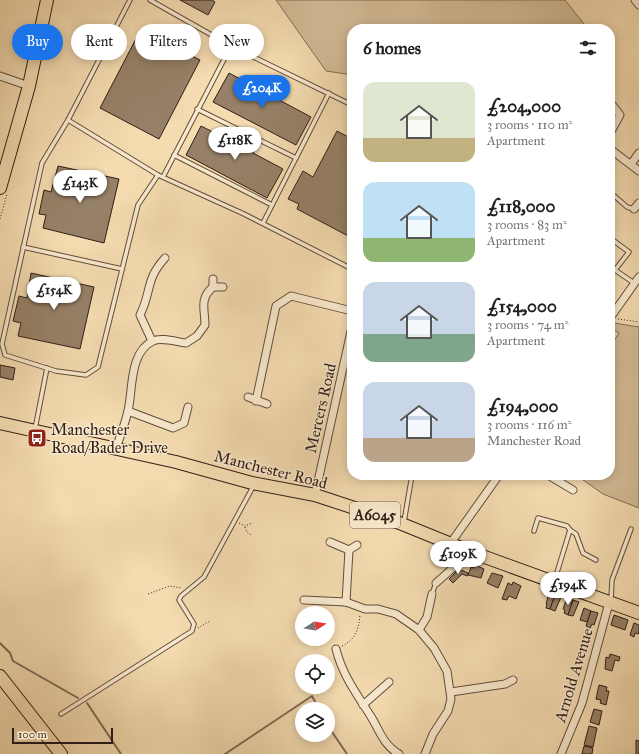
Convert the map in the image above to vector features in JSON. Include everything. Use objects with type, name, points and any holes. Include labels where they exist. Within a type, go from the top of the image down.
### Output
[{"type":"main road","points":[[0,188],[29,86],[47,0]]},
{"type":"main road","name":"Manchester Road","points":[[0,423],[176,462],[254,483],[315,495],[403,525],[609,604],[639,613]]},
{"type":"main road","points":[[0,676],[61,754]]},
{"type":"street","points":[[634,0],[639,5]]},
{"type":"street","points":[[0,76],[29,86]]},
{"type":"street","points":[[615,108],[620,115],[615,124]]},
{"type":"street","points":[[615,153],[639,171]]},
{"type":"street","points":[[631,164],[639,153]]},
{"type":"street","points":[[634,210],[639,203]]},
{"type":"street","points":[[152,341],[140,315],[146,303],[150,280],[156,268],[165,258]]},
{"type":"street","points":[[615,311],[639,277]]},
{"type":"street","points":[[116,449],[128,411],[133,369],[139,355],[152,341],[158,340],[186,343],[197,336],[205,325],[202,301],[212,287],[213,279]]},
{"type":"street","points":[[212,287],[223,287]]},
{"type":"street","points":[[256,401],[276,306],[290,296],[347,310]]},
{"type":"street","name":"Mercers Road","points":[[315,495],[347,350]]},
{"type":"street","points":[[248,397],[267,404]]},
{"type":"street","points":[[128,411],[173,428],[184,423],[188,407]]},
{"type":"street","points":[[450,544],[495,480]]},
{"type":"street","points":[[556,480],[573,490]]},
{"type":"street","points":[[330,542],[349,550]]},
{"type":"street","points":[[349,550],[357,545]]},
{"type":"street","points":[[346,602],[349,550]]},
{"type":"street","points":[[436,583],[471,552]]},
{"type":"street","points":[[419,630],[433,607],[432,594]]},
{"type":"street","points":[[304,600],[346,602],[365,610],[378,609],[396,614],[419,630],[441,659],[447,671],[451,692],[448,711],[433,734],[425,754]]},
{"type":"street","name":"Arnold Avenue","points":[[561,754],[582,703],[609,604]]},
{"type":"street","points":[[336,649],[347,679],[385,742],[398,754]]},
{"type":"street","points":[[451,692],[505,688],[513,680]]},
{"type":"street","points":[[363,705],[389,682]]},
{"type":"lane","points":[[130,0],[68,120],[42,163],[2,344],[5,355],[47,368],[86,375],[98,367],[138,204],[158,175]]},
{"type":"lane","points":[[150,0],[159,2],[209,33]]},
{"type":"lane","points":[[163,177],[223,60]]},
{"type":"lane","points":[[260,60],[347,102]]},
{"type":"lane","points":[[263,223],[329,93]]},
{"type":"lane","points":[[197,109],[296,158]]},
{"type":"lane","points":[[68,120],[158,175],[263,223],[347,266]]},
{"type":"lane","points":[[174,155],[272,205]]},
{"type":"lane","points":[[615,196],[627,207],[634,210]]},
{"type":"lane","points":[[615,242],[629,252],[615,270],[634,284]]},
{"type":"lane","points":[[23,247],[122,269]]},
{"type":"lane","points":[[35,430],[47,368]]},
{"type":"lane","points":[[403,525],[411,480]]},
{"type":"lane","points":[[61,714],[194,628],[194,624],[179,600],[186,591],[204,576],[254,483]]},
{"type":"lane","points":[[534,531],[538,518],[567,526],[576,534],[583,553],[596,560]]},
{"type":"lane","points":[[609,604],[612,595],[612,580],[631,529]]},
{"type":"lane","points":[[553,583],[570,530]]},
{"type":"lane","points":[[432,594],[436,583]]},
{"type":"path","points":[[615,318],[639,322]]},
{"type":"path","points":[[235,520],[245,526],[247,532],[251,536]]},
{"type":"path","points":[[245,526],[252,523]]},
{"type":"path","points":[[148,594],[170,586],[176,586],[186,591]]},
{"type":"path","points":[[336,649],[349,642],[357,632],[360,608]]},
{"type":"path","points":[[194,628],[210,622]]},
{"type":"shaded area","points":[[276,0],[565,0],[584,24],[347,24],[347,74],[326,71]]},
{"type":"shaded area","points":[[615,323],[639,327],[639,508],[603,494],[583,480],[615,480],[615,339],[619,333],[615,331]]},
{"type":"building","points":[[180,0],[212,0],[215,2],[208,15]]},
{"type":"building","points":[[135,41],[135,60],[200,60],[159,139],[100,108],[125,60],[127,60],[127,56]]},
{"type":"building","points":[[229,73],[311,117],[296,145],[213,102]]},
{"type":"building","points":[[201,126],[229,140],[233,133],[257,146],[253,153],[283,169],[267,198],[186,155]]},
{"type":"building","points":[[337,131],[347,136],[347,235],[297,209],[299,204],[288,199],[303,171],[313,177]]},
{"type":"building","points":[[58,166],[119,179],[104,243],[43,228],[46,215],[39,214],[44,190],[51,192]]},
{"type":"building","points":[[31,273],[94,287],[80,349],[18,336],[21,323],[13,321],[19,296],[27,298]]},
{"type":"building","points":[[0,365],[15,368],[13,380],[0,377]]},
{"type":"building","points":[[475,565],[484,569],[481,578],[468,575],[471,567],[474,568]]},
{"type":"building","points":[[459,569],[468,573],[467,576],[462,574],[453,583],[449,579]]},
{"type":"building","points":[[492,573],[503,576],[498,588],[487,583]]},
{"type":"building","points":[[513,582],[521,586],[516,599],[509,596],[507,600],[502,599],[508,583],[512,585]]},
{"type":"building","points":[[549,593],[555,595],[550,609],[546,608]]},
{"type":"building","points":[[555,595],[561,597],[555,611],[550,609]]},
{"type":"building","points":[[567,598],[573,600],[568,615],[564,613],[565,610],[563,609]]},
{"type":"building","points":[[573,600],[579,602],[573,616],[568,615]]},
{"type":"building","points":[[584,608],[591,611],[587,622],[580,620]]},
{"type":"building","points":[[591,611],[598,613],[594,625],[592,624],[590,628],[586,626]]},
{"type":"building","points":[[614,615],[628,620],[625,630],[611,625]]},
{"type":"building","points":[[634,623],[639,625],[639,634],[635,633],[634,637],[630,635]]},
{"type":"building","points":[[610,654],[620,657],[619,661],[615,660],[612,671],[605,669],[606,657],[609,658]]},
{"type":"building","points":[[599,685],[607,687],[606,691],[609,691],[606,705],[600,703],[601,700],[596,699]]},
{"type":"building","points":[[594,709],[602,711],[599,725],[590,722]]},
{"type":"building","points":[[589,726],[597,728],[593,747],[584,745]]},
{"type":"building","points":[[636,740],[639,741],[639,754],[636,754]]},
{"type":"building","points":[[584,746],[593,748],[592,754],[582,754]]},
{"type":"waterway","points":[[0,643],[10,653],[13,661],[78,698]]},
{"type":"waterway","points":[[303,702],[312,696],[315,702]]},
{"type":"waterway","points":[[87,703],[121,754]]},
{"type":"waterway","points":[[225,754],[295,707]]},
{"type":"waterway","points":[[335,736],[347,754]]},
{"type":"place","name":"Manchester Road/Bader Drive","points":[[37,438]]}]
